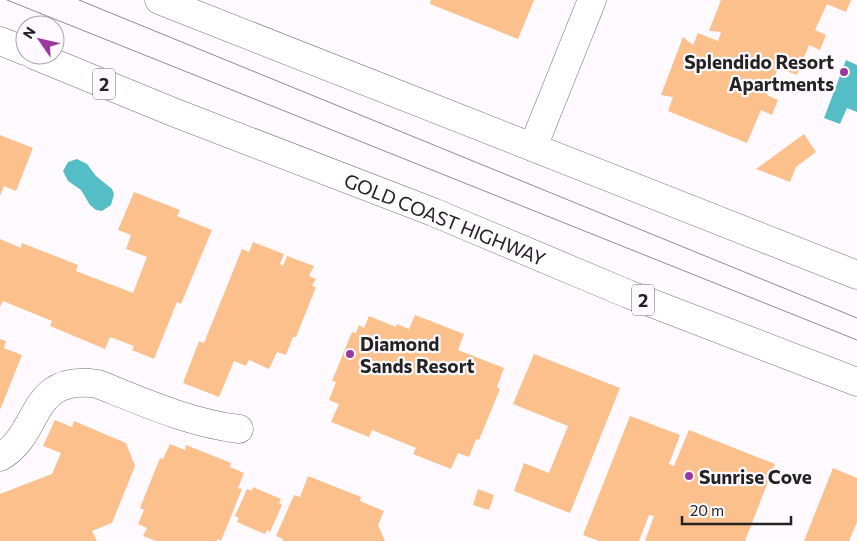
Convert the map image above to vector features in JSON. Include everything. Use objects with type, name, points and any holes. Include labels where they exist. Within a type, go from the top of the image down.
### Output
[{"type":"main road","points":[[159,0],[857,276]]},
{"type":"main road","points":[[533,148],[592,0]]},
{"type":"main road","points":[[0,41],[15,47]]},
{"type":"main road","name":"GOLD COAST HIGHWAY","points":[[58,65],[173,112],[432,212],[628,294],[857,382]]},
{"type":"main road","points":[[0,457],[18,442],[36,410],[51,392],[65,385],[82,381],[98,384],[196,421],[219,427],[239,429]]},
{"type":"water","points":[[846,60],[857,65],[857,112],[847,108],[840,124],[824,118]]},
{"type":"water","points":[[77,159],[87,164],[96,176],[112,189],[114,194],[111,205],[102,211],[96,210],[90,205],[81,190],[68,181],[63,171],[68,162]]},
{"type":"building","points":[[431,0],[534,0],[518,39],[430,4]]},
{"type":"building","points":[[721,0],[851,0],[846,12],[827,4],[815,30],[826,35],[820,50],[809,45],[797,75],[778,68],[767,95],[778,100],[772,115],[761,110],[747,143],[668,111],[673,97],[661,95],[683,37],[693,45],[698,33],[718,41],[721,32],[709,31]]},
{"type":"building","points":[[804,134],[816,152],[796,167],[790,182],[756,169]]},
{"type":"building","points":[[0,135],[33,148],[16,191],[4,186],[0,196]]},
{"type":"building","points":[[134,192],[180,210],[177,216],[212,230],[181,304],[177,302],[154,359],[132,350],[134,346],[110,337],[105,349],[50,326],[52,321],[3,301],[0,307],[0,239],[21,248],[22,243],[78,265],[76,271],[133,293],[147,257],[126,249],[131,235],[118,230]]},
{"type":"building","points":[[253,242],[284,254],[280,264],[283,266],[287,256],[314,266],[309,276],[316,279],[312,286],[316,287],[296,337],[293,337],[286,355],[277,352],[269,369],[249,360],[246,366],[234,361],[219,397],[183,383],[199,341],[204,343],[242,249],[249,252]]},
{"type":"building","points":[[415,315],[464,334],[458,350],[504,368],[497,387],[500,389],[479,440],[476,439],[469,457],[458,453],[451,469],[413,454],[416,448],[372,430],[369,437],[331,422],[339,404],[329,400],[336,382],[332,381],[352,332],[356,333],[359,325],[364,328],[369,316],[396,327],[397,324],[409,329]]},
{"type":"building","points":[[0,339],[6,341],[4,348],[22,355],[0,410]]},
{"type":"building","points":[[534,354],[620,388],[570,513],[514,491],[524,463],[549,473],[568,426],[513,404]]},
{"type":"building","name":"Sunrise Cove","points":[[630,416],[680,435],[669,464],[674,466],[689,430],[775,464],[745,541],[645,541],[654,516],[649,515],[639,541],[599,541],[583,535]]},
{"type":"building","points":[[55,420],[72,427],[74,421],[126,443],[135,466],[112,523],[92,531],[97,541],[0,541],[0,494],[52,474],[61,453],[43,446]]},
{"type":"building","points":[[170,444],[185,450],[186,445],[231,463],[230,467],[244,473],[238,488],[242,489],[221,541],[218,539],[217,541],[156,541],[143,536],[147,528],[138,524],[144,510],[140,508],[160,458],[163,459]]},
{"type":"building","points":[[833,468],[857,478],[857,522],[849,541],[804,541]]},
{"type":"building","points":[[308,476],[361,497],[360,501],[384,511],[378,525],[385,541],[283,541],[283,539],[276,536],[294,495],[300,497]]},
{"type":"building","points":[[253,487],[281,499],[279,503],[282,505],[270,532],[267,530],[265,534],[237,522],[239,518],[235,516],[247,489],[252,491]]},
{"type":"building","points":[[478,489],[494,495],[489,510],[473,505]]},
{"type":"tram line","points":[[7,0],[857,340]]},
{"type":"tram line","points":[[79,0],[857,318]]},
{"type":"place","name":"Splendido Resort Apartments","points":[[844,72]]},
{"type":"place","name":"Diamond Sands Resort","points":[[350,354]]},
{"type":"place","name":"Sunrise Cove","points":[[689,476]]}]
